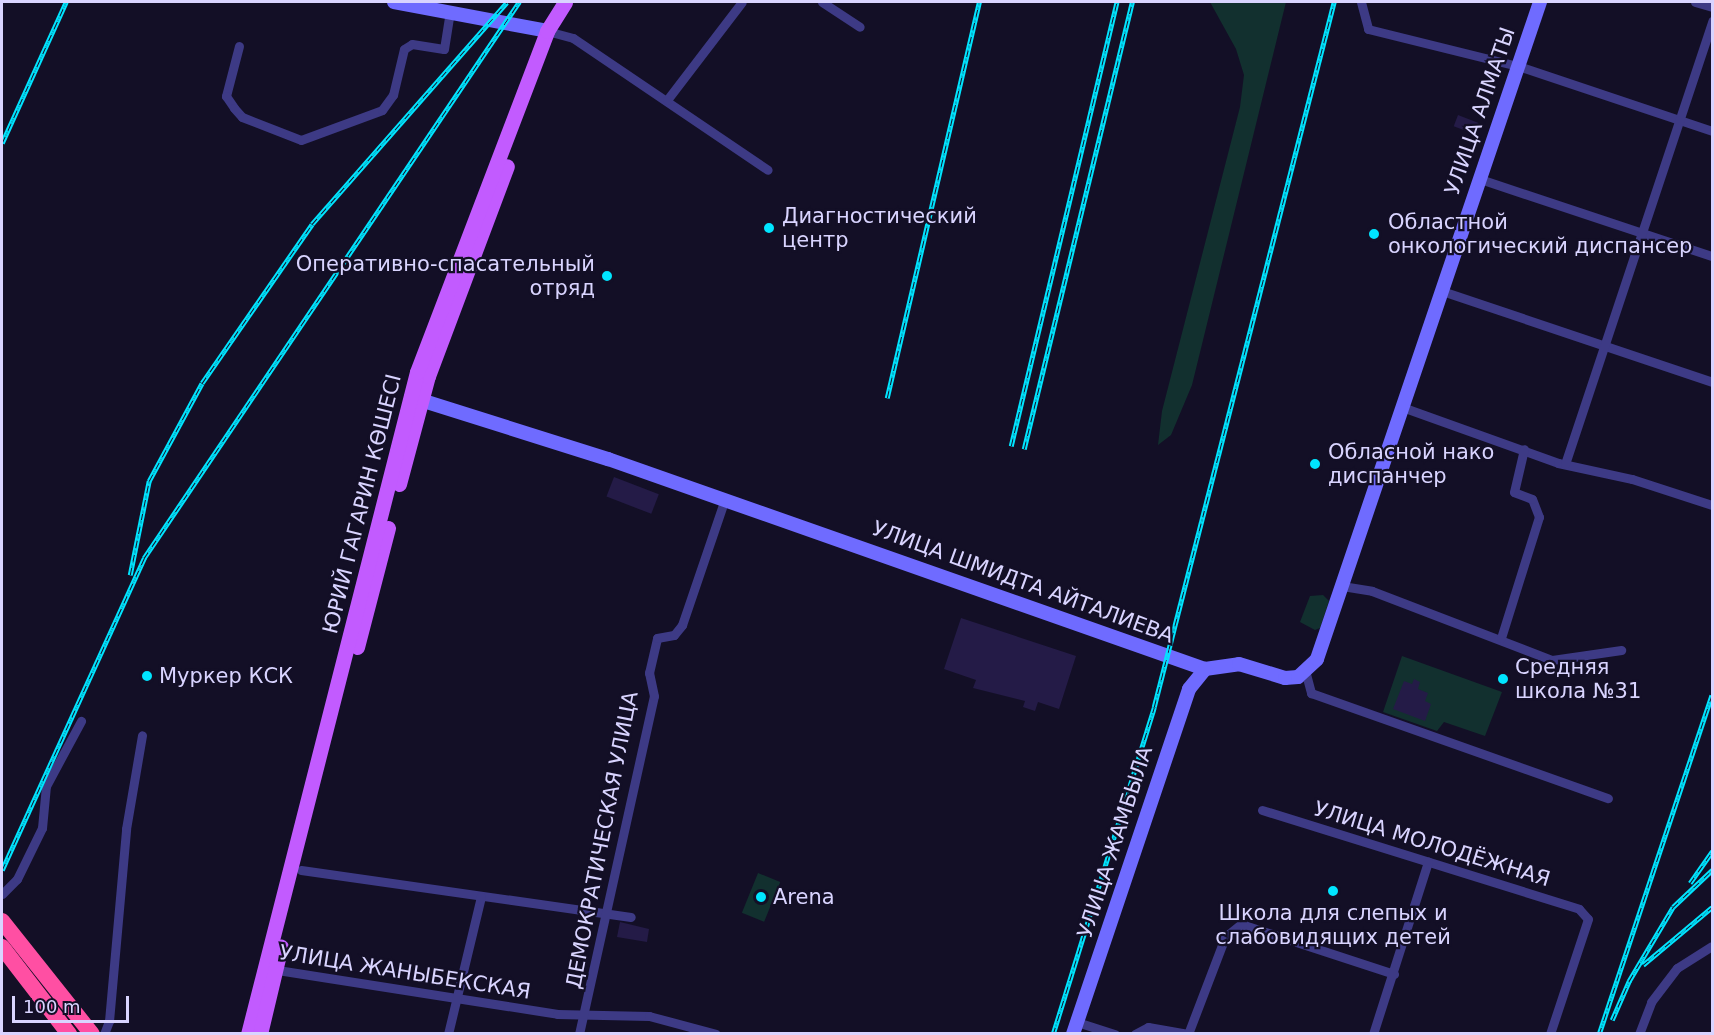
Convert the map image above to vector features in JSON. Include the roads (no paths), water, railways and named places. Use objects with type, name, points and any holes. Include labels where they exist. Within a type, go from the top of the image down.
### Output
[{"type":"highway","points":[[2,921],[92,1034]]},
{"type":"highway","points":[[2,947],[69,1034]]},
{"type":"main road","name":"ЮРИЙ ГАГАРИН КӨШЕСІ","points":[[260,1034],[271,969],[416,398],[550,33],[565,2]]},
{"type":"main road","name":"ЮРИЙ ГАГАРИН КӨШЕСІ","points":[[550,33],[576,2]]},
{"type":"main road","name":"ЮРИЙ ГАГАРИН КӨШЕСІ","points":[[248,1034],[271,969],[300,870],[416,398]]},
{"type":"street","points":[[394,2],[573,38],[768,170]]},
{"type":"street","points":[[667,100],[742,2]]},
{"type":"street","points":[[822,2],[860,27]]},
{"type":"street","name":"УЛИЦА АЛМАТЫ","points":[[1306,674],[1317,659],[1540,2]]},
{"type":"street","points":[[1695,2],[1713,7]]},
{"type":"street","points":[[1360,5],[1368,28],[1518,66],[1713,131]]},
{"type":"street","points":[[239,46],[226,96],[242,117],[301,140],[382,110],[393,95],[404,49],[412,44],[444,49],[450,13]]},
{"type":"street","points":[[1565,464],[1713,21]]},
{"type":"street","points":[[1480,179],[1713,256]]},
{"type":"street","points":[[1442,291],[1713,382]]},
{"type":"street","name":"УЛИЦА ШМИДТА АЙТАЛИЕВА","points":[[416,398],[725,499],[1205,669],[1226,663],[1285,678],[1306,674]]},
{"type":"street","points":[[1402,407],[1565,464],[1632,479],[1713,506]]},
{"type":"street","points":[[1501,638],[1539,517],[1532,499],[1514,492],[1524,449]]},
{"type":"street","name":"ДЕМОКРАТИЧЕСКАЯ УЛИЦА","points":[[579,1034],[586,1014],[604,912],[654,696],[649,673],[657,638],[674,635],[682,625],[725,499]]},
{"type":"street","points":[[1342,586],[1372,591],[1501,638],[1552,660],[1621,650]]},
{"type":"street","name":"УЛИЦА ЖАМБЫЛА","points":[[1075,1028],[1185,700],[1205,669]]},
{"type":"street","points":[[1306,674],[1311,693],[1608,798]]},
{"type":"street","points":[[2,894],[17,879],[42,828],[46,786],[81,721]]},
{"type":"street","points":[[104,1034],[109,1021],[126,828],[142,735]]},
{"type":"street","name":"УЛИЦА МОЛОДЁЖНАЯ","points":[[1262,810],[1579,909],[1588,919],[1550,1034]]},
{"type":"street","points":[[1373,1034],[1428,862]]},
{"type":"street","points":[[300,870],[631,917]]},
{"type":"street","points":[[448,1034],[481,897]]},
{"type":"street","points":[[1135,1034],[1148,1027],[1187,1034],[1225,937],[1240,924],[1394,974]]},
{"type":"street","points":[[1638,1034],[1651,1002],[1677,968],[1713,946]]},
{"type":"street","name":"УЛИЦА ЖАНЫБЕКСКАЯ","points":[[271,969],[557,1014],[649,1016],[716,1034]]},
{"type":"street","points":[[1075,1028],[1115,1034]]},
{"type":"railway","points":[[2,143],[66,2]]},
{"type":"railway","points":[[130,575],[149,481],[202,383],[312,224],[507,2]]},
{"type":"railway","points":[[2,870],[144,558],[519,2]]},
{"type":"railway","points":[[887,398],[979,2]]},
{"type":"railway","points":[[1011,446],[1117,2]]},
{"type":"railway","points":[[1024,449],[1132,2]]},
{"type":"railway","points":[[1053,1034],[1154,707],[1334,2]]},
{"type":"railway","points":[[1599,1034],[1712,695]]},
{"type":"railway","points":[[1690,883],[1712,851]]},
{"type":"railway","points":[[1612,1020],[1629,981],[1673,907],[1712,870]]},
{"type":"railway","points":[[1643,965],[1712,907]]},
{"type":"place","name":"Диагностический центр","points":[[769,228]]},
{"type":"place","name":"Областной онкологический диспансер","points":[[1374,234]]},
{"type":"place","name":"Оперативно-спасательный отряд","points":[[607,276]]},
{"type":"place","name":"Обласной нако диспанчер","points":[[1315,464]]},
{"type":"place","name":"Муркер КСК","points":[[147,676]]},
{"type":"place","name":"Средняя школа №31","points":[[1503,679]]},
{"type":"place","name":"Школа для слепых и слабовидящих детей","points":[[1333,891]]},
{"type":"place","name":"Arena","points":[[761,897]]}]
